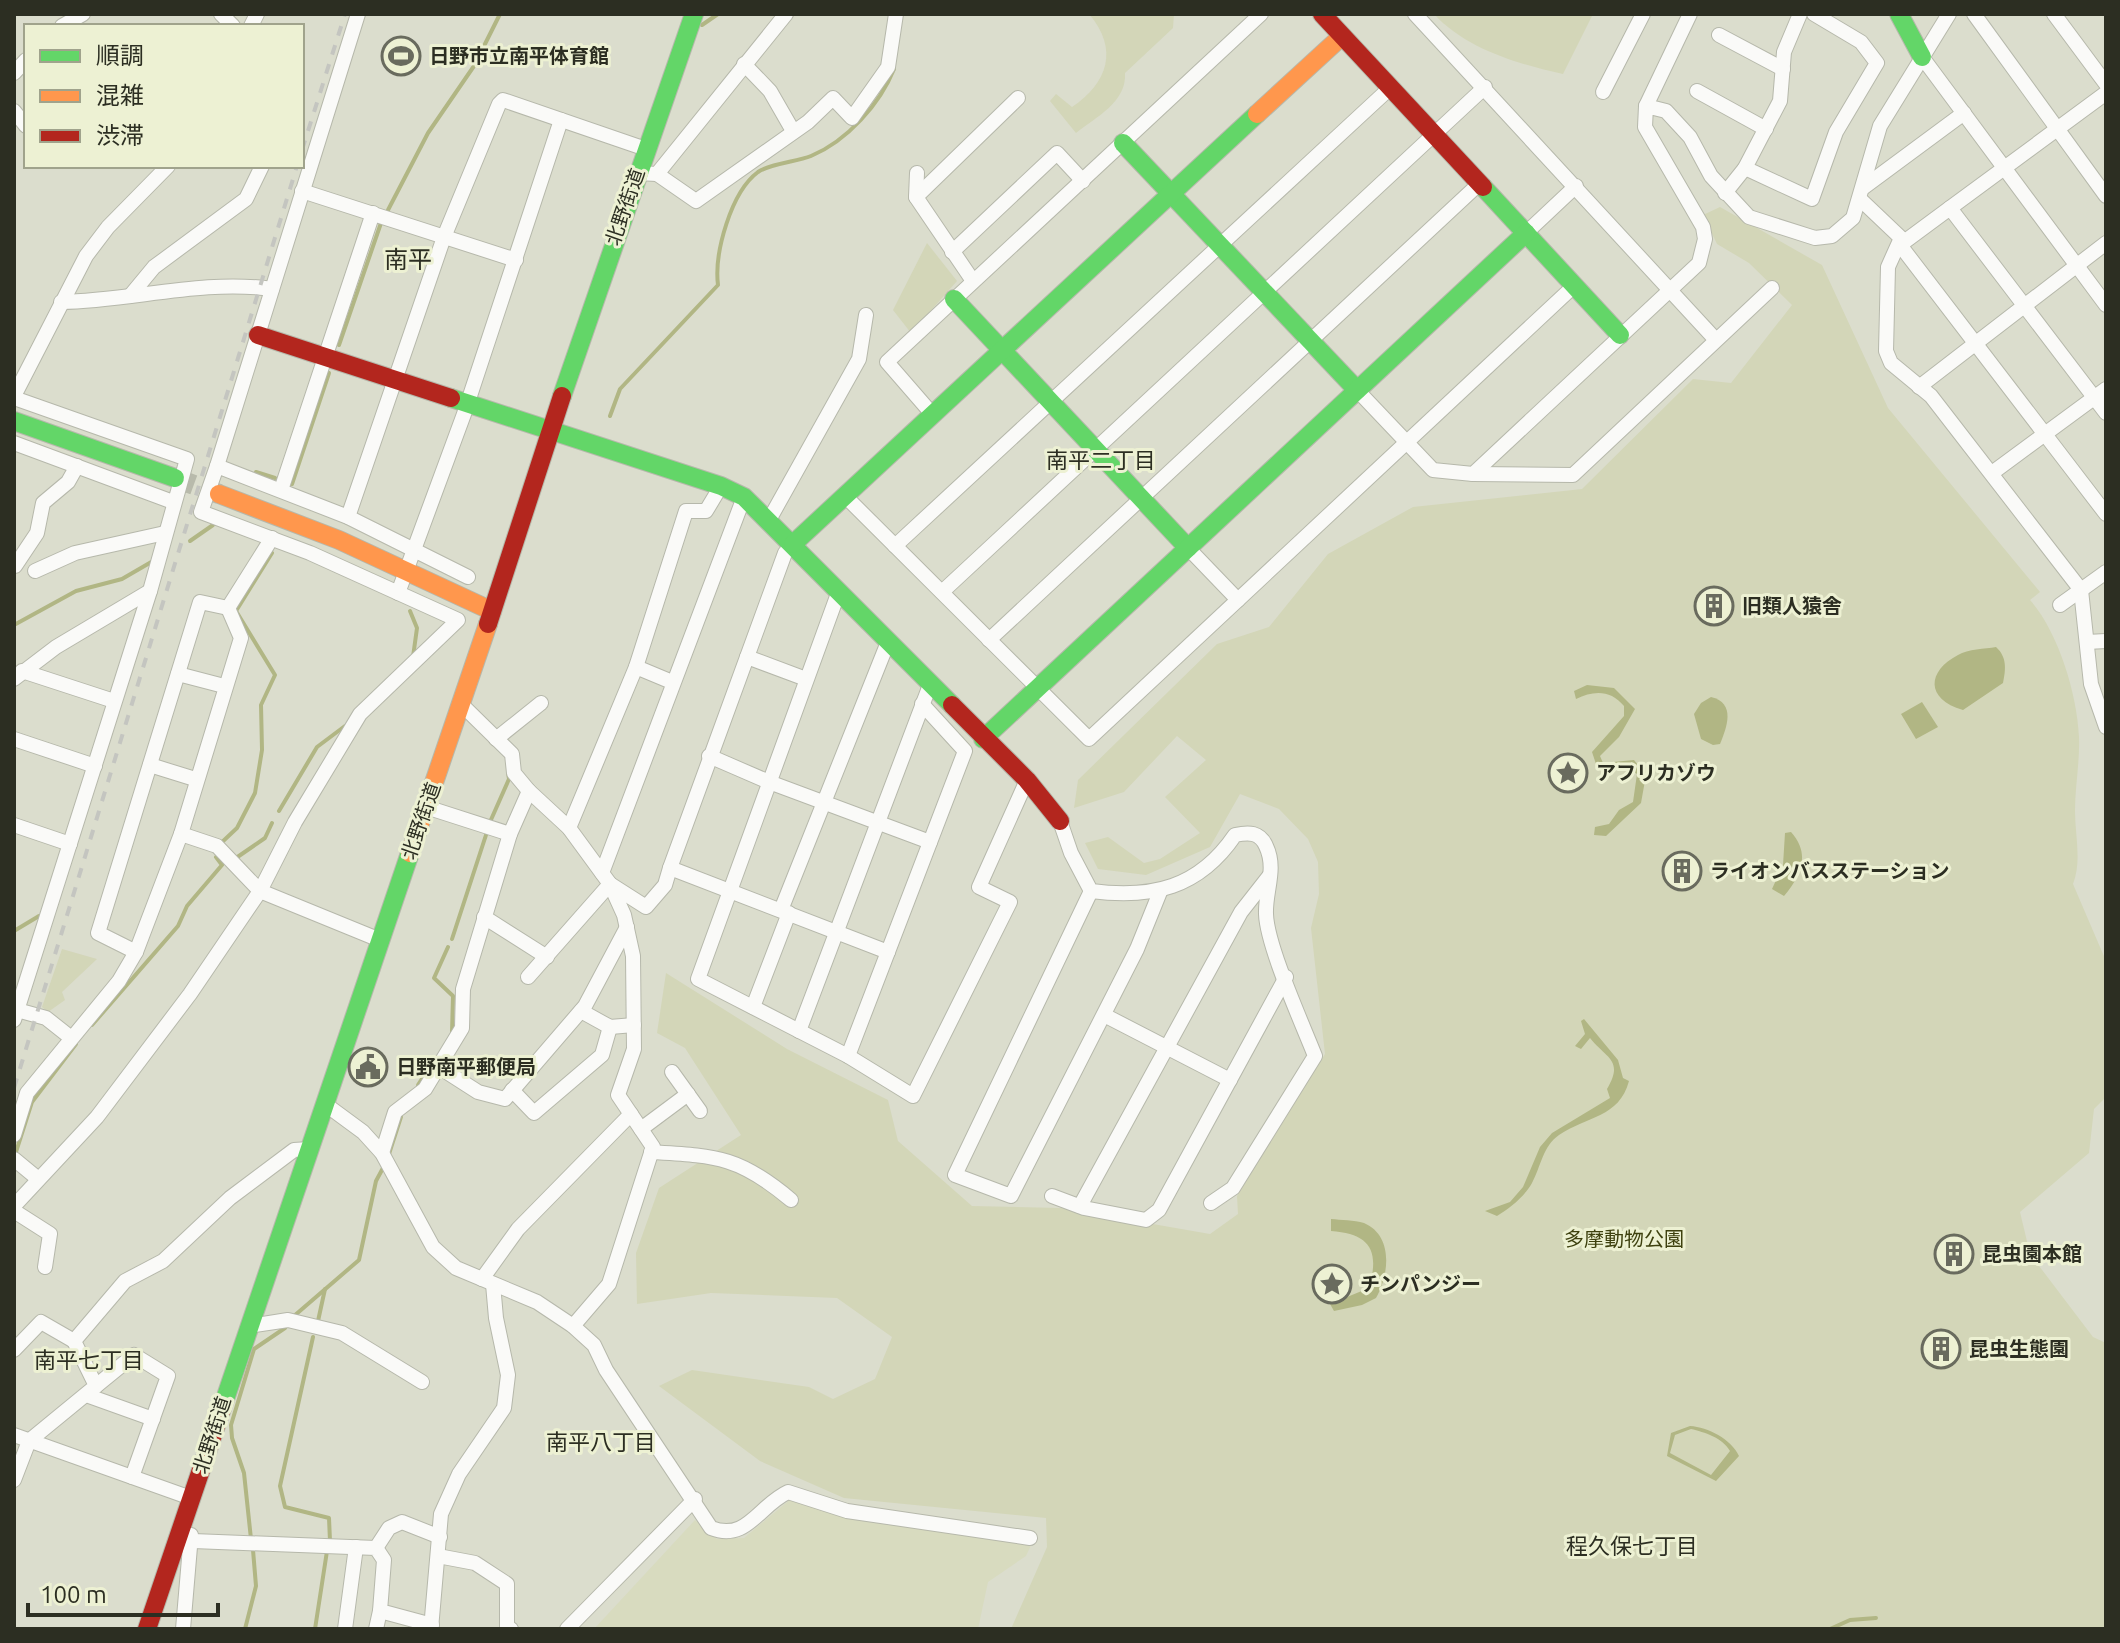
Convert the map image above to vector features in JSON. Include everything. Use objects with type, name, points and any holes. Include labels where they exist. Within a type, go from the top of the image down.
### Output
[{"type":"street","points":[[66,24],[83,14]]},
{"type":"street","points":[[45,1267],[50,1234],[14,1208],[37,1178],[97,1117],[190,994],[260,891],[295,822],[360,714],[458,620],[272,538],[201,512],[358,14]]},
{"type":"street","name":"北野街道","points":[[147,1629],[188,1533],[191,1498],[637,173],[694,14]]},
{"type":"street","points":[[657,174],[786,14]]},
{"type":"street","points":[[637,173],[657,174],[696,201],[808,122],[833,98],[852,118],[888,67],[896,14]]},
{"type":"street","points":[[933,415],[887,362],[1261,14]]},
{"type":"street","points":[[1322,14],[1620,335]]},
{"type":"street","points":[[1415,14],[1715,339]]},
{"type":"street","points":[[1603,92],[1643,14]]},
{"type":"street","points":[[1473,474],[1699,263],[1705,239],[1703,227],[1645,127],[1646,106],[1690,14]]},
{"type":"street","points":[[1725,193],[1745,168],[1780,101],[1784,52],[1800,14]]},
{"type":"street","points":[[1745,168],[1812,199],[1836,132],[1877,63],[1861,42],[1814,14]]},
{"type":"street","points":[[1899,14],[1922,57],[2106,305]]},
{"type":"street","points":[[1646,106],[1666,111],[1690,137],[1711,176],[1749,217],[1815,238],[1832,236],[1846,226],[1863,194],[1880,126],[1949,14]]},
{"type":"street","points":[[1974,14],[2106,196]]},
{"type":"street","points":[[2054,14],[2106,84]]},
{"type":"street","points":[[1719,35],[1783,69]]},
{"type":"street","points":[[606,879],[646,907],[665,885],[709,756],[785,553],[1342,36]]},
{"type":"street","points":[[744,64],[770,91],[793,131]]},
{"type":"street","points":[[942,592],[1485,87]]},
{"type":"street","points":[[895,546],[1390,88]]},
{"type":"street","points":[[1697,91],[1766,129]]},
{"type":"street","points":[[1900,245],[2106,93]]},
{"type":"street","points":[[916,197],[1018,98]]},
{"type":"street","points":[[348,517],[444,237],[503,100],[646,149]]},
{"type":"street","points":[[1863,194],[1964,113]]},
{"type":"street","points":[[398,593],[417,551],[561,120]]},
{"type":"street","points":[[1123,143],[1433,470],[1473,474],[1573,475],[1772,288]]},
{"type":"street","points":[[952,252],[1057,153],[1083,181]]},
{"type":"street","points":[[70,1037],[46,1018],[16,1015],[150,591],[187,459],[14,397],[86,256],[108,227],[166,168]]},
{"type":"street","points":[[130,296],[154,267],[246,199],[260,168]]},
{"type":"street","points":[[917,173],[916,197],[973,281]]},
{"type":"street","points":[[989,640],[1480,183]]},
{"type":"street","points":[[983,739],[1576,186]]},
{"type":"street","points":[[302,191],[516,260]]},
{"type":"street","points":[[1863,194],[1901,238],[1888,267],[1886,351],[1891,363],[1931,396],[2081,590],[2091,684],[2102,702],[2106,727]]},
{"type":"street","points":[[1950,208],[2025,306],[2100,393],[2106,413]]},
{"type":"street","points":[[281,490],[373,213]]},
{"type":"street","points":[[1919,387],[2106,243]]},
{"type":"street","points":[[1900,245],[2106,514]]},
{"type":"street","points":[[845,496],[1089,739],[1575,285]]},
{"type":"street","points":[[61,302],[100,302],[165,291],[272,289]]},
{"type":"street","points":[[954,299],[1238,600]]},
{"type":"street","points":[[769,520],[859,359],[866,315]]},
{"type":"street","points":[[258,335],[550,433],[721,486],[744,497],[1027,780],[1060,821],[1071,853],[1091,891]]},
{"type":"street","points":[[1992,473],[2100,393]]},
{"type":"street","points":[[14,421],[175,478]]},
{"type":"street","points":[[14,443],[173,502]]},
{"type":"street","points":[[15,566],[37,533],[43,503],[68,482],[77,466]]},
{"type":"street","points":[[217,466],[348,517],[468,577]]},
{"type":"street","points":[[569,828],[636,667],[686,511],[706,511],[721,486]]},
{"type":"street","points":[[219,494],[339,540],[492,611]]},
{"type":"street","points":[[528,977],[547,957],[606,879],[672,682],[744,497]]},
{"type":"street","points":[[35,571],[75,553],[165,533]]},
{"type":"street","points":[[228,608],[272,538]]},
{"type":"street","points":[[2060,605],[2106,572]]},
{"type":"street","points":[[18,675],[150,591]]},
{"type":"street","points":[[839,591],[698,979],[848,1056],[913,1096],[1010,902],[979,887],[1027,780]]},
{"type":"street","points":[[136,952],[98,933],[200,602],[228,608]]},
{"type":"street","points":[[14,1135],[27,1093],[119,981],[136,952],[181,834],[195,779],[241,638],[228,608]]},
{"type":"street","points":[[2087,642],[2106,641]]},
{"type":"street","points":[[753,1007],[824,803],[888,642]]},
{"type":"street","points":[[747,657],[806,679]]},
{"type":"street","points":[[636,667],[672,682]]},
{"type":"street","points":[[178,674],[224,686]]},
{"type":"street","points":[[18,675],[114,701]]},
{"type":"street","points":[[799,1031],[930,685]]},
{"type":"street","points":[[460,703],[512,754],[514,773],[569,828],[606,879],[627,927],[633,956],[634,1049],[618,1095],[653,1147],[609,1284],[573,1326]]},
{"type":"street","points":[[496,739],[541,703]]},
{"type":"street","points":[[848,1056],[965,751],[922,704]]},
{"type":"street","points":[[14,739],[95,766]]},
{"type":"street","points":[[709,756],[769,782],[930,842]]},
{"type":"street","points":[[150,765],[195,779]]},
{"type":"street","points":[[382,1153],[395,1112],[425,1089],[462,1028],[463,989],[510,834],[529,791]]},
{"type":"street","points":[[426,807],[510,834]]},
{"type":"street","points":[[14,825],[70,844]]},
{"type":"street","points":[[1091,891],[1122,895],[1160,892],[1219,858],[1235,835],[1248,832],[1258,835],[1266,844],[1271,859],[1265,915],[1315,1056],[1233,1188],[1211,1203]]},
{"type":"street","points":[[181,834],[217,846],[260,891],[380,940]]},
{"type":"street","points":[[670,868],[888,952]]},
{"type":"street","points":[[1080,1206],[1241,912],[1270,875]]},
{"type":"street","points":[[1091,891],[955,1175],[1011,1196],[1137,949],[1160,892]]},
{"type":"street","points":[[484,917],[547,957]]},
{"type":"street","points":[[439,1067],[478,1092],[505,1099],[581,1011],[627,927]]},
{"type":"street","points":[[1052,1196],[1080,1206],[1146,1220],[1159,1210],[1286,977]]},
{"type":"street","points":[[581,1011],[610,1027],[634,1025]]},
{"type":"street","points":[[1104,1015],[1230,1080]]},
{"type":"street","points":[[512,1090],[534,1113],[602,1055],[610,1027]]},
{"type":"street","points":[[672,1072],[700,1111]]},
{"type":"street","points":[[641,1129],[688,1094]]},
{"type":"street","points":[[325,1104],[363,1132],[382,1153],[433,1247],[456,1268],[537,1302],[573,1326],[594,1345],[606,1370],[695,1499],[711,1528],[726,1534],[738,1532],[788,1492],[847,1511],[1030,1538]]},
{"type":"street","points":[[380,1611],[432,1627],[441,1514],[459,1474],[504,1408],[508,1375],[488,1282],[518,1229],[631,1114]]},
{"type":"street","points":[[74,1341],[112,1292],[125,1281],[163,1261],[230,1198],[294,1150],[309,1149]]},
{"type":"street","points":[[651,1152],[715,1156],[737,1163],[764,1178],[791,1200]]},
{"type":"street","points":[[14,1159],[37,1178]]},
{"type":"street","points":[[249,1326],[288,1320],[342,1333],[422,1382]]},
{"type":"street","points":[[14,1350],[41,1322],[74,1341],[91,1390],[153,1419]]},
{"type":"street","points":[[14,1480],[29,1441],[134,1355],[168,1376],[132,1477]]},
{"type":"street","points":[[14,1435],[191,1498]]},
{"type":"street","points":[[567,1629],[695,1499]]},
{"type":"street","points":[[376,1548],[389,1528],[402,1522],[440,1537]]},
{"type":"street","points":[[183,1629],[188,1533],[376,1548]]},
{"type":"street","points":[[345,1629],[356,1547]]},
{"type":"street","points":[[376,1548],[384,1560],[376,1629]]},
{"type":"street","points":[[438,1556],[475,1563],[507,1584],[507,1627],[511,1629]]},
{"type":"shaded area","points":[[1996,647],[2005,664],[2003,683],[1963,710],[1942,699],[1935,684],[1940,669],[1958,655]]},
{"type":"shaded area","points":[[1587,685],[1614,688],[1635,709],[1619,737],[1600,756],[1603,763],[1634,760],[1646,775],[1641,803],[1606,836],[1594,835],[1595,827],[1609,824],[1619,810],[1633,802],[1637,774],[1628,767],[1603,771],[1597,767],[1592,752],[1624,716],[1624,706],[1614,697],[1602,693],[1576,699],[1574,691]]},
{"type":"shaded area","points":[[1711,697],[1724,704],[1728,716],[1720,744],[1713,745],[1701,739],[1694,714],[1701,703]]},
{"type":"shaded area","points":[[1922,702],[1938,727],[1916,739],[1901,714]]},
{"type":"shaded area","points":[[1791,832],[1801,848],[1802,857],[1799,873],[1784,896],[1772,889],[1783,865],[1785,833]]},
{"type":"shaded area","points":[[1584,1019],[1618,1060],[1623,1078],[1629,1081],[1624,1093],[1610,1109],[1554,1140],[1532,1183],[1512,1206],[1497,1216],[1485,1211],[1510,1202],[1523,1187],[1540,1147],[1552,1133],[1610,1098],[1607,1089],[1614,1072],[1611,1060],[1590,1038],[1581,1049],[1575,1046],[1585,1034],[1581,1021]]},
{"type":"shaded area","points":[[1331,1219],[1360,1222],[1374,1229],[1384,1246],[1386,1257],[1384,1278],[1376,1298],[1362,1305],[1334,1311],[1330,1304],[1369,1288],[1373,1263],[1369,1246],[1355,1236],[1331,1231]]},
{"type":"shaded area","points":[[1690,1426],[1704,1429],[1725,1439],[1739,1456],[1716,1481],[1667,1456],[1671,1433]],"holes":[[[1691,1429],[1718,1439],[1730,1451],[1711,1475],[1670,1453],[1675,1435]]]},
{"type":"shaded area","points":[[792,1498],[868,1522],[1032,1543],[1026,1556],[988,1582],[978,1629],[594,1629],[695,1520],[717,1539],[744,1538]]},
{"type":"green space","points":[[1089,14],[1174,14],[1173,28],[1125,73],[1116,101],[1076,133],[1050,101],[1056,94],[1072,107],[1084,98],[1101,76],[1105,65],[1104,40]]},
{"type":"green space","points":[[1434,14],[1593,14],[1563,74],[1511,60],[1477,46]]},
{"type":"green space","name":"多摩動物公園","points":[[1720,207],[1822,265],[1888,408],[2040,592],[2030,600],[2049,629],[2070,683],[2079,737],[2075,811],[2078,857],[2073,884],[2106,961],[2106,1097],[2094,1109],[2089,1153],[2020,1212],[2030,1254],[2093,1337],[2106,1343],[2106,1629],[1011,1629],[1047,1547],[1046,1518],[844,1498],[760,1461],[659,1386],[692,1370],[809,1387],[833,1399],[875,1379],[892,1337],[837,1298],[711,1293],[637,1304],[636,1253],[659,1188],[741,1135],[685,1048],[657,1033],[666,973],[787,1049],[888,1100],[898,1141],[972,1206],[1061,1208],[1210,1234],[1238,1214],[1237,1196],[1325,1054],[1311,928],[1319,894],[1318,862],[1308,839],[1279,809],[1240,794],[1210,847],[1146,875],[1098,869],[1085,843],[1108,837],[1144,863],[1160,859],[1200,833],[1165,797],[1206,760],[1177,736],[1124,792],[1074,808],[1078,780],[1217,644],[1269,627],[1328,554],[1413,507],[1582,489],[1693,379],[1731,383],[1792,305],[1749,263],[1717,244],[1703,215]]},
{"type":"green space","points":[[927,243],[957,281],[911,333],[893,310]]},
{"type":"green space","points":[[62,949],[97,959],[62,992],[65,1000],[48,1012],[42,1007]]},
{"type":"waterway","points":[[388,210],[428,133],[474,66],[500,14]]},
{"type":"waterway","points":[[702,25],[718,14]]},
{"type":"waterway","points":[[610,416],[620,389],[718,285],[717,272],[726,224],[748,181],[763,169],[811,156],[837,141],[871,108],[894,69]]},
{"type":"waterway","points":[[339,345],[381,223]]},
{"type":"waterway","points":[[292,484],[329,373]]},
{"type":"waterway","points":[[256,472],[275,478]]},
{"type":"waterway","points":[[190,541],[213,525]]},
{"type":"waterway","points":[[220,844],[237,828],[255,793],[262,750],[261,705],[275,675],[236,611],[272,553]]},
{"type":"waterway","points":[[14,625],[76,591],[122,579],[153,561]]},
{"type":"waterway","points":[[410,611],[417,628],[413,657]]},
{"type":"waterway","points":[[279,811],[317,747],[345,726]]},
{"type":"waterway","points":[[490,822],[509,779],[508,772]]},
{"type":"waterway","points":[[236,858],[265,838],[272,823]]},
{"type":"waterway","points":[[452,939],[486,835]]},
{"type":"waterway","points":[[92,1025],[178,926],[187,906],[222,865],[216,857]]},
{"type":"waterway","points":[[14,931],[39,916]]},
{"type":"waterway","points":[[448,947],[434,978],[453,996],[452,1033]]},
{"type":"waterway","points":[[16,1152],[32,1102],[76,1044]]},
{"type":"waterway","points":[[418,1085],[434,1060]]},
{"type":"waterway","points":[[389,1154],[401,1117]]},
{"type":"waterway","points":[[294,1316],[359,1260],[376,1181],[383,1168]]},
{"type":"waterway","points":[[318,1321],[325,1289]]},
{"type":"waterway","points":[[251,1539],[244,1473],[232,1438],[231,1425],[254,1349],[285,1328]]},
{"type":"waterway","points":[[313,1337],[280,1486],[285,1507],[329,1518],[330,1541]]},
{"type":"waterway","points":[[245,1629],[256,1586],[253,1550]]},
{"type":"waterway","points":[[315,1629],[327,1551]]},
{"type":"waterway","points":[[1830,1629],[1850,1620],[1876,1618]]},
{"type":"tunnel","points":[[175,478],[219,494]]},
{"type":"railway","points":[[304,144],[345,14]]},
{"type":"railway","points":[[14,1088],[296,168]]},
{"type":"traffic: fast","points":[[562,396],[694,14]]},
{"type":"traffic: fast","points":[[1899,14],[1922,57]]},
{"type":"traffic: fast","points":[[793,544],[1257,114]]},
{"type":"traffic: fast","points":[[1123,143],[1357,390]]},
{"type":"traffic: fast","points":[[1483,187],[1620,335]]},
{"type":"traffic: fast","points":[[983,739],[1526,233]]},
{"type":"traffic: fast","points":[[954,299],[1188,548]]},
{"type":"traffic: fast","points":[[451,398],[721,486],[744,497],[952,705]]},
{"type":"traffic: fast","points":[[14,421],[175,478]]},
{"type":"traffic: fast","points":[[222,1408],[410,853]]},
{"type":"traffic: slow","points":[[1257,114],[1342,36]]},
{"type":"traffic: slow","points":[[219,494],[339,540],[492,611]]},
{"type":"traffic: slow","points":[[410,853],[488,624]]},
{"type":"traffic: jam","points":[[1322,14],[1483,187]]},
{"type":"traffic: jam","points":[[258,335],[451,398]]},
{"type":"traffic: jam","points":[[488,624],[562,396]]},
{"type":"traffic: jam","points":[[952,705],[1027,780],[1060,821]]},
{"type":"traffic: jam","points":[[147,1629],[222,1408]]},
{"type":"place","name":"日野市立南平体育館","points":[[401,56]]},
{"type":"place","name":"旧類人猿舎","points":[[1714,606]]},
{"type":"place","name":"アフリカゾウ","points":[[1568,773]]},
{"type":"place","name":"ライオンバスステーション","points":[[1682,871]]},
{"type":"place","name":"日野南平郵便局","points":[[368,1067]]},
{"type":"place","name":"昆虫園本館","points":[[1954,1254]]},
{"type":"place","name":"チンパンジー","points":[[1332,1284]]},
{"type":"place","name":"昆虫生態園","points":[[1941,1349]]},
{"type":"district","name":"南平","points":[[408,260]]},
{"type":"district","name":"南平二丁目","points":[[1101,460]]},
{"type":"district","name":"南平七丁目","points":[[89,1360]]},
{"type":"district","name":"南平八丁目","points":[[601,1442]]},
{"type":"district","name":"程久保七丁目","points":[[1632,1546]]}]
